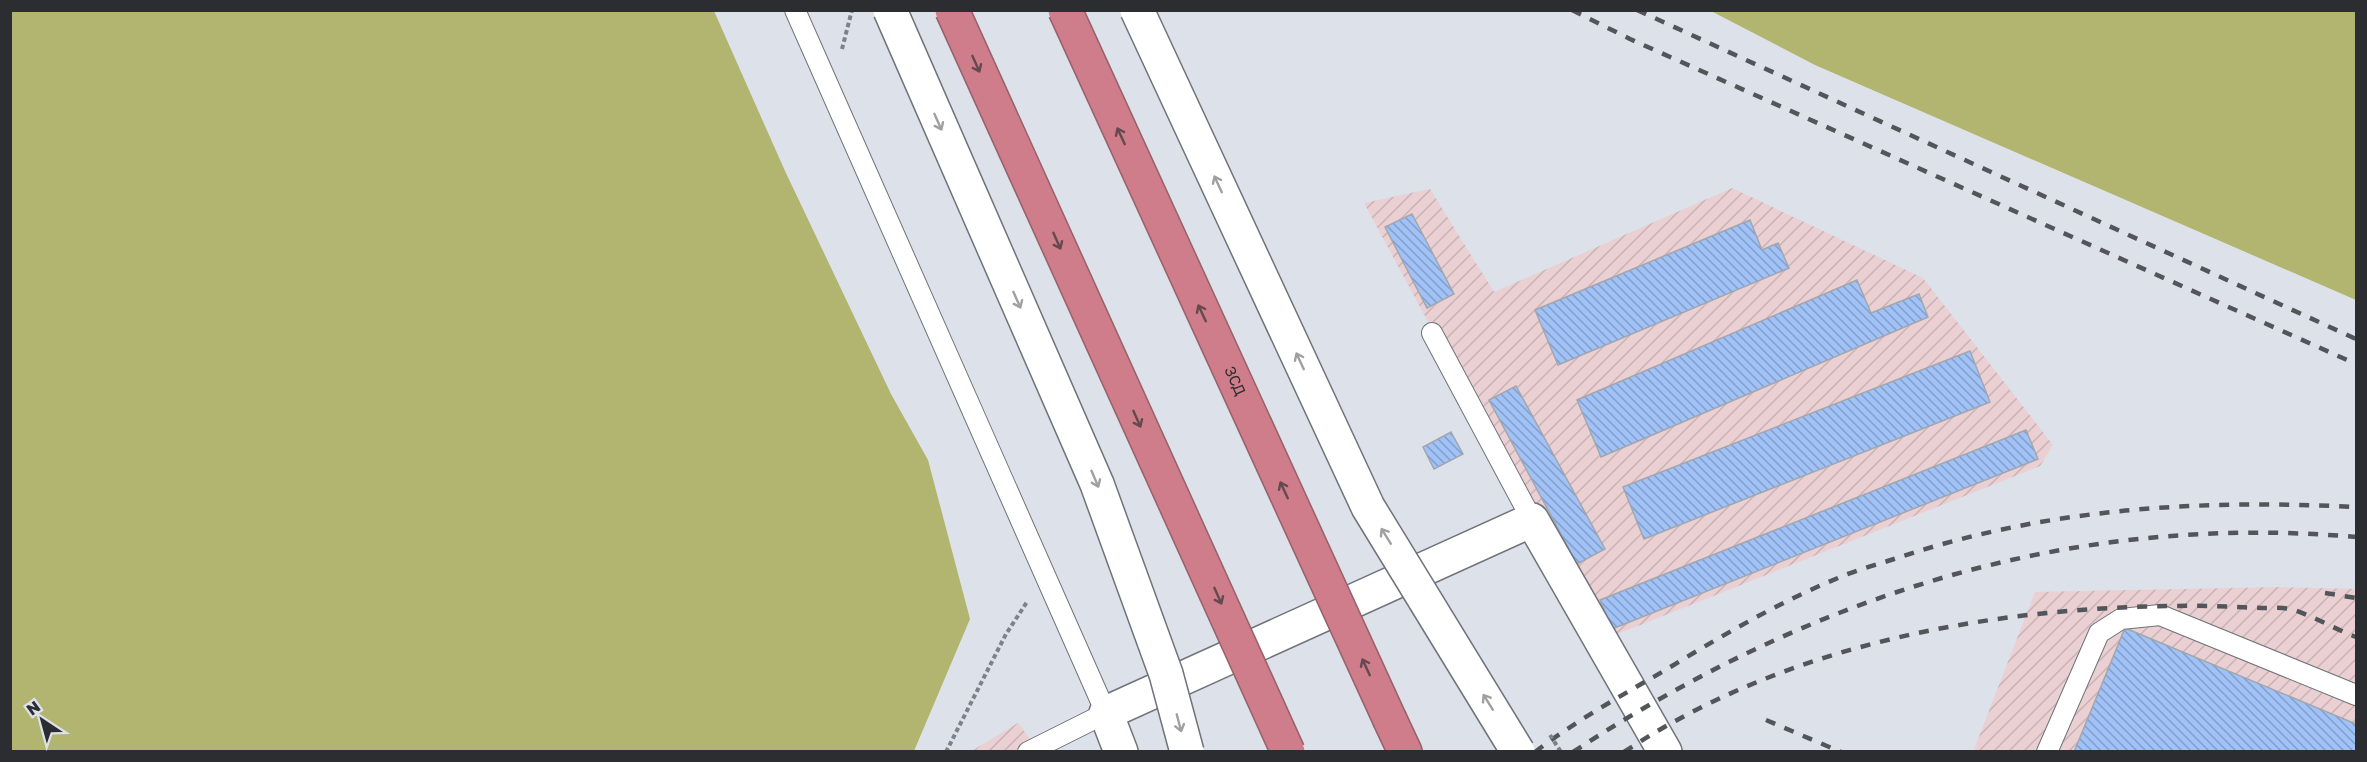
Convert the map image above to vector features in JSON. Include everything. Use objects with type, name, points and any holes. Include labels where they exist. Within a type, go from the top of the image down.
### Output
[{"type":"highway","points":[[952,10],[1288,752]]},
{"type":"highway","name":"ЗСД","points":[[1065,10],[1405,752]]},
{"type":"main road","points":[[890,10],[1097,484],[1166,674],[1187,752]]},
{"type":"main road","points":[[1137,10],[1368,507],[1518,752]]},
{"type":"main road","points":[[1121,752],[1106,713],[1532,520],[1665,752]]},
{"type":"lane","points":[[795,10],[1106,713],[1028,752]]},
{"type":"lane","points":[[1432,333],[1532,520]]},
{"type":"lane","points":[[2047,752],[2099,633],[2121,619],[2160,615],[2356,695]]},
{"type":"path","points":[[946,752],[1006,634],[1045,576]]},
{"type":"path","points":[[1544,726],[1561,752]]},
{"type":"shaded area","points":[[1732,188],[1923,278],[2053,445],[2040,466],[1600,641],[1364,203],[1430,189],[1494,292]]},
{"type":"shaded area","points":[[2279,587],[2356,589],[2356,751],[1973,752],[2035,592]]},
{"type":"shaded area","points":[[1018,723],[1039,751],[970,752]]},
{"type":"green space","points":[[10,11],[714,11],[785,171],[891,394],[928,460],[970,619],[914,751],[11,751]]},
{"type":"green space","points":[[1711,11],[2356,11],[2356,300],[1815,65]]},
{"type":"building","points":[[1412,214],[1454,294],[1427,308],[1385,227]]},
{"type":"building","points":[[1750,220],[1762,250],[1778,243],[1789,268],[1558,365],[1535,310]]},
{"type":"building","points":[[1857,280],[1871,313],[1919,294],[1928,317],[1601,457],[1577,400]]},
{"type":"building","points":[[1970,351],[1990,402],[1644,539],[1623,487]]},
{"type":"building","points":[[1516,386],[1605,549],[1577,564],[1489,400]]},
{"type":"building","points":[[2026,430],[2038,459],[1612,629],[1600,600]]},
{"type":"building","points":[[1451,432],[1463,454],[1434,469],[1423,447]]},
{"type":"building","points":[[2125,628],[2356,724],[2356,752],[2074,752]]},
{"type":"railway","points":[[1572,10],[1630,39],[2356,364]]},
{"type":"railway","points":[[1637,10],[2356,339]]},
{"type":"railway","points":[[1535,752],[1613,700],[1793,598],[1852,572],[1951,542],[2008,528],[2123,511],[2181,506],[2239,505],[2356,507]]},
{"type":"railway","points":[[1573,752],[1663,697],[1756,649],[1850,609],[1946,577],[2045,553],[2146,538],[2250,533],[2356,537]]},
{"type":"railway","points":[[2325,593],[2356,598]]},
{"type":"railway","points":[[1624,752],[1686,715],[1751,684],[1819,659],[1889,640],[1960,625],[2104,608],[2186,606],[2278,608],[2302,613],[2356,637]]},
{"type":"railway","points":[[1766,720],[1841,752]]}]
